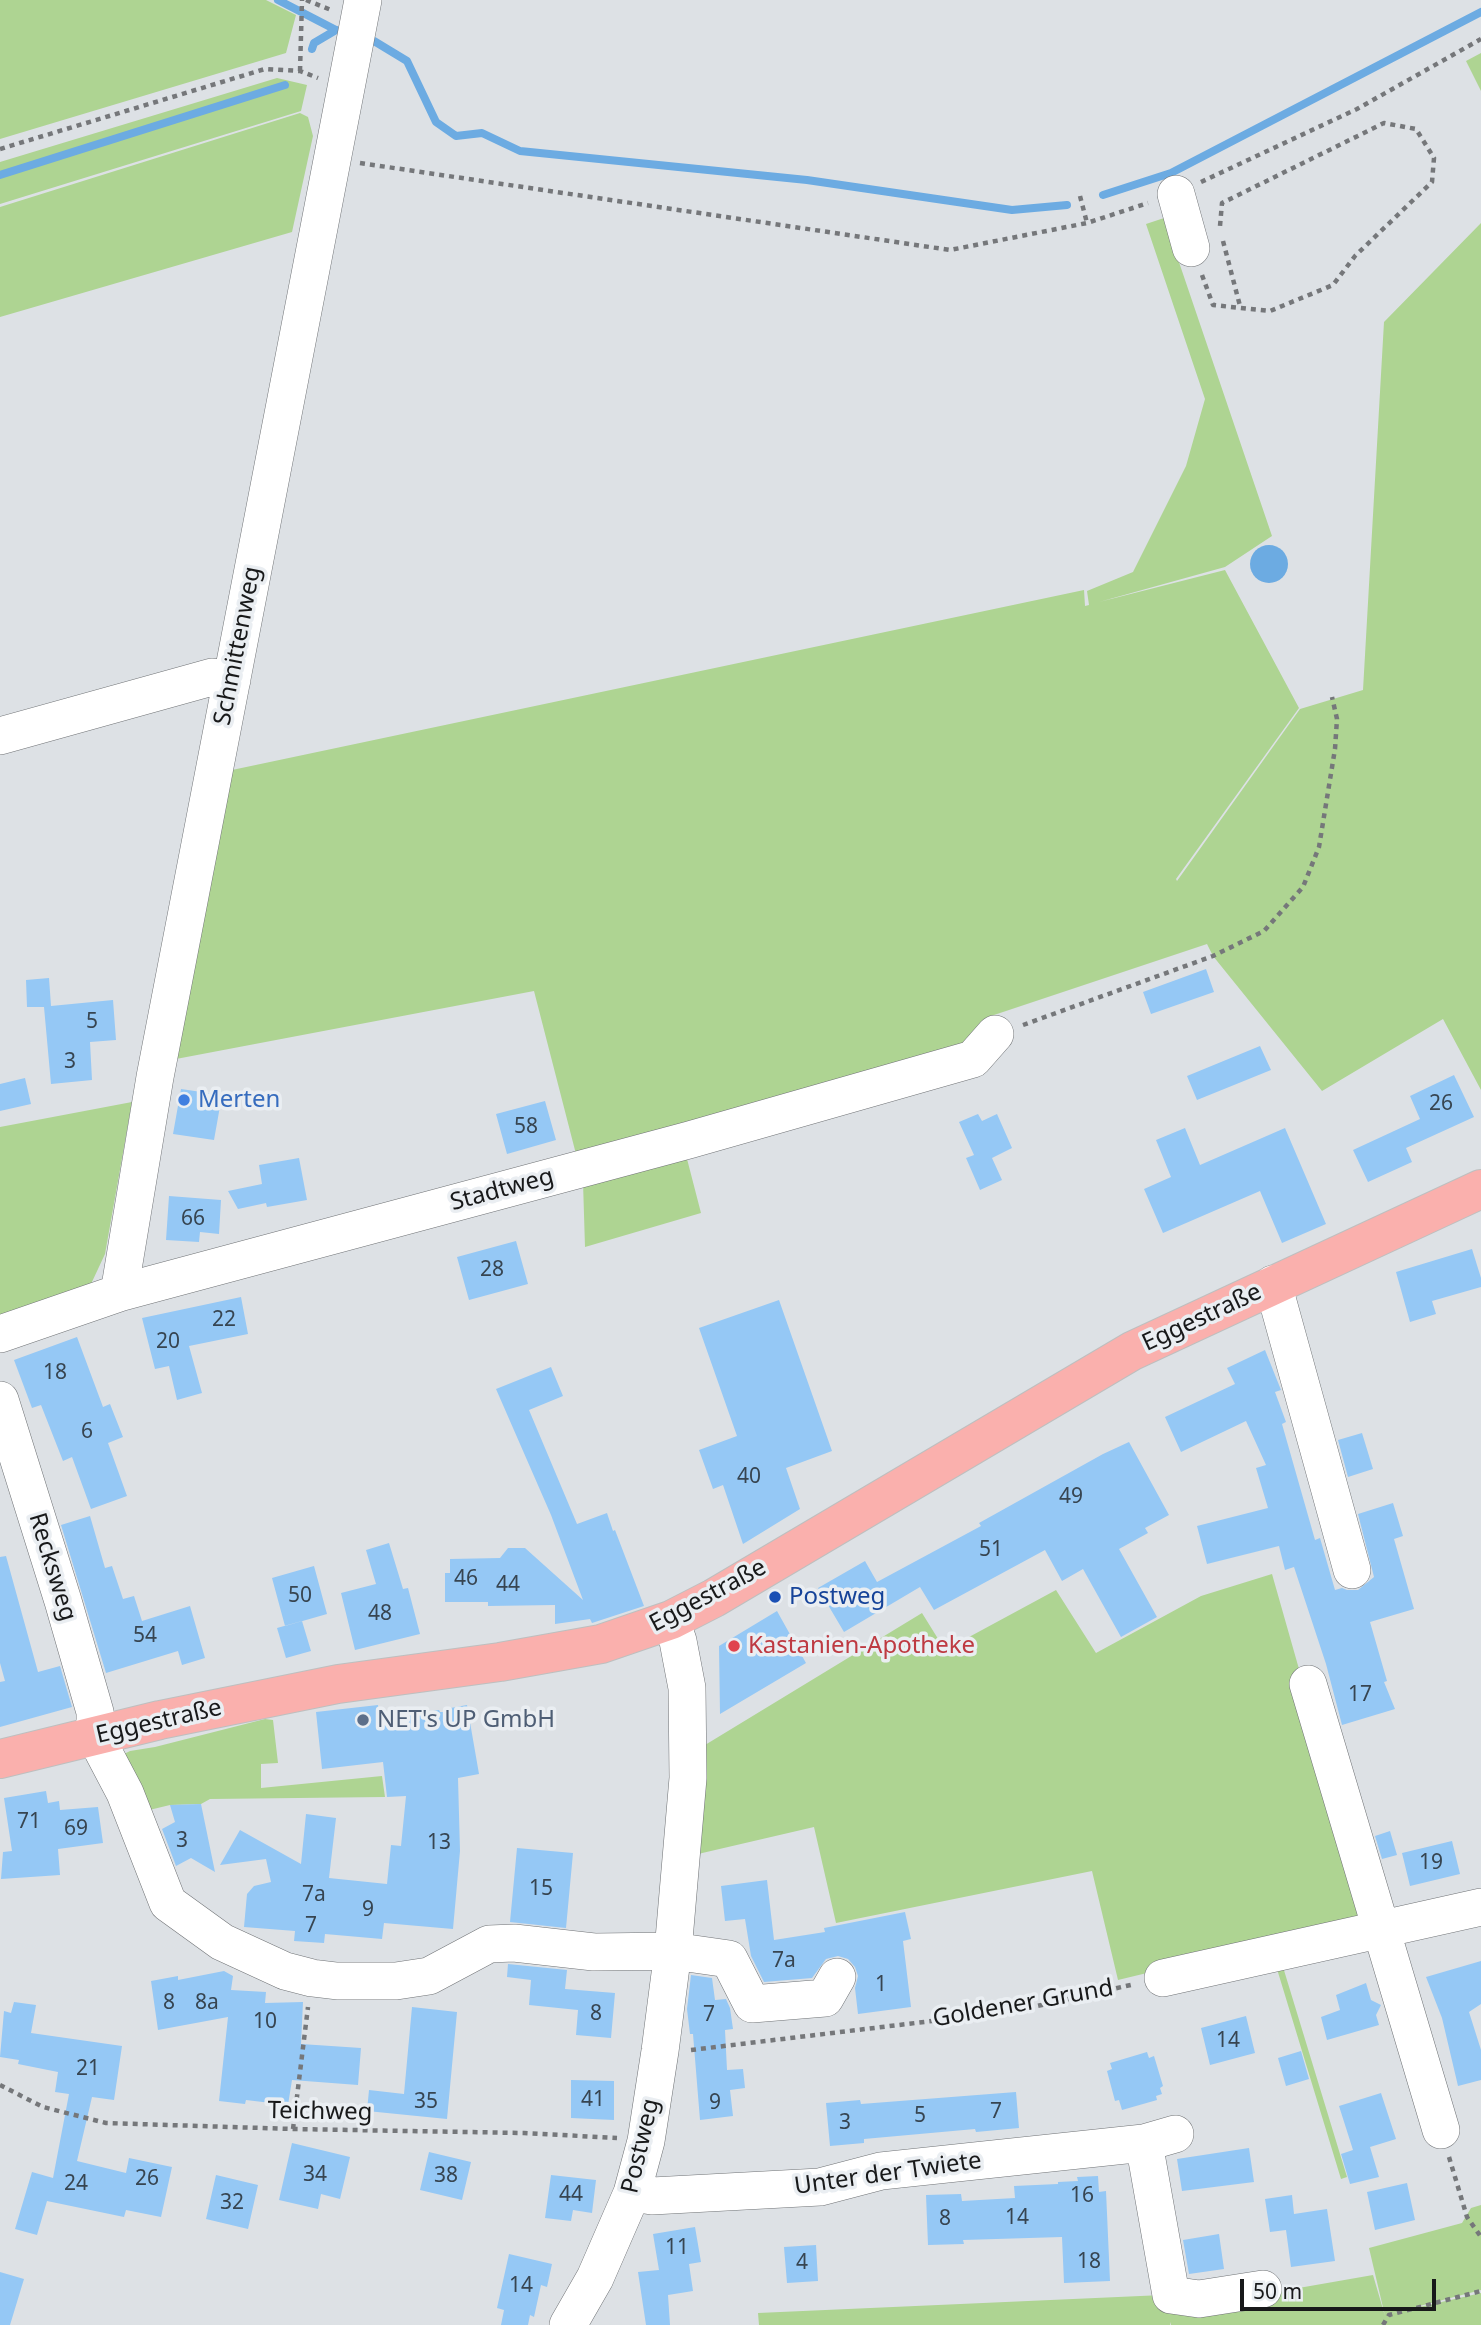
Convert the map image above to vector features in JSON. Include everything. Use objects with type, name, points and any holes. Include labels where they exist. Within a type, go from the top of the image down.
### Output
[{"type":"main road","name":"Eggestraße","points":[[0,1759],[160,1720],[338,1684],[500,1662],[601,1644],[671,1620],[713,1598],[1132,1350],[1481,1189]]},
{"type":"street","name":"Schmittenweg","points":[[119,1293],[155,1077],[363,0]]},
{"type":"street","points":[[1176,194],[1191,248]]},
{"type":"street","points":[[0,736],[212,677],[232,680]]},
{"type":"street","name":"Stadtweg","points":[[0,1334],[119,1293],[689,1140],[974,1059],[995,1034]]},
{"type":"street","name":"Eggestraße","points":[[1273,1284],[1352,1570]]},
{"type":"street","name":"Recksweg","points":[[0,1400],[64,1601],[95,1712],[95,1736]]},
{"type":"street","name":"Postweg","points":[[568,2325],[595,2278],[632,2193],[646,2141],[660,2051],[673,1951],[688,1778],[687,1688],[671,1620]]},
{"type":"street","points":[[1308,1684],[1441,2130]]},
{"type":"street","points":[[95,1736],[125,1793],[168,1903],[222,1942],[285,1971],[337,1981],[396,1981],[429,1976],[489,1944],[514,1943],[594,1952],[673,1951],[729,1959],[752,2004],[825,1998],[837,1977]]},
{"type":"street","points":[[1163,1978],[1481,1907]]},
{"type":"street","name":"Unter der Twiete","points":[[632,2193],[652,2196],[820,2186],[881,2171],[1160,2139],[1171,2295],[1199,2299],[1263,2289]]},
{"type":"path","points":[[300,71],[303,0]]},
{"type":"path","points":[[333,159],[950,250],[1087,223],[1176,194],[1357,108],[1481,39]]},
{"type":"path","points":[[0,149],[265,69],[300,71],[345,88]]},
{"type":"path","points":[[1191,248],[1213,305],[1270,311],[1333,285],[1356,256],[1432,183],[1434,158],[1416,128],[1384,123],[1222,202],[1219,221],[1240,306]]},
{"type":"path","points":[[1080,196],[1087,223]]},
{"type":"path","points":[[995,1034],[1213,956],[1264,931],[1303,887],[1319,846],[1335,749],[1337,719],[1332,697]]},
{"type":"path","points":[[293,2129],[312,1978]]},
{"type":"path","name":"Goldener Grund","points":[[660,2051],[672,2052],[1015,2011],[1163,1978]]},
{"type":"path","name":"Teichweg","points":[[0,2085],[44,2107],[106,2123],[524,2133],[646,2141]]},
{"type":"path","points":[[1441,2130],[1467,2217],[1481,2237]]},
{"type":"path","points":[[1382,2325],[1389,2315],[1481,2291]]},
{"type":"green space","points":[[0,0],[266,0],[296,15],[286,53],[0,139]]},
{"type":"green space","points":[[1481,53],[1481,91],[1466,61]]},
{"type":"green space","points":[[277,78],[307,85],[301,111],[0,204],[0,162]]},
{"type":"green space","points":[[300,113],[308,117],[313,136],[292,232],[0,317],[0,207]]},
{"type":"green space","points":[[1164,218],[1272,536],[1225,567],[1099,602],[1225,570],[1299,708],[1177,881],[1300,709],[1363,690],[1384,322],[1481,223],[1481,1090],[1443,1019],[1322,1091],[1213,956],[1207,944],[991,1016],[964,1047],[577,1158],[534,991],[176,1059],[232,770],[1084,590],[1085,606],[1089,605],[1087,591],[1133,572],[1186,466],[1205,399],[1146,224]]},
{"type":"green space","points":[[132,1102],[105,1254],[91,1284],[0,1317],[0,1127]]},
{"type":"green space","points":[[686,1155],[701,1213],[585,1247],[583,1182]]},
{"type":"green space","points":[[1272,1574],[1370,1919],[1118,1980],[1092,1871],[836,1923],[814,1827],[698,1854],[705,1745],[922,1613],[945,1650],[1056,1590],[1096,1653],[1201,1596]]},
{"type":"green space","points":[[265,1719],[273,1720],[278,1763],[261,1764],[261,1788],[382,1776],[385,1797],[210,1799],[201,1804],[170,1805],[141,1812],[122,1755]]},
{"type":"green space","points":[[1283,1967],[1347,2177],[1341,2179],[1277,1969]]},
{"type":"green space","points":[[1481,2205],[1481,2290],[1389,2314],[1481,2293],[1481,2325],[1171,2325],[1170,2322],[1170,2325],[759,2325],[758,2313],[1163,2295],[1167,2311],[1373,2275],[1385,2316],[1369,2248],[1462,2223],[1471,2208]]},
{"type":"water","points":[[1269,545],[1282,551],[1288,564],[1282,577],[1269,583],[1256,577],[1250,564],[1256,551]]},
{"type":"building","points":[[1206,969],[1214,992],[1151,1014],[1143,992]]},
{"type":"building","points":[[49,978],[51,1006],[113,1000],[116,1040],[90,1042],[92,1080],[51,1084],[44,1007],[27,1007],[26,980]]},
{"type":"building","points":[[1260,1046],[1271,1070],[1197,1100],[1187,1076]]},
{"type":"building","points":[[1454,1075],[1474,1117],[1406,1148],[1412,1162],[1368,1182],[1353,1150],[1420,1119],[1410,1096]]},
{"type":"building","points":[[25,1078],[31,1104],[0,1111],[0,1084]]},
{"type":"building","points":[[181,1089],[222,1095],[214,1140],[173,1134]]},
{"type":"building","points":[[545,1101],[556,1140],[507,1154],[496,1114]]},
{"type":"building","points":[[978,1114],[982,1121],[997,1114],[1012,1148],[992,1158],[1002,1180],[980,1190],[966,1158],[974,1155],[959,1122]]},
{"type":"building","points":[[1185,1128],[1200,1165],[1285,1128],[1326,1224],[1282,1243],[1260,1191],[1163,1233],[1144,1189],[1171,1177],[1156,1140]]},
{"type":"building","points":[[299,1158],[307,1200],[267,1207],[266,1203],[238,1209],[228,1191],[262,1184],[259,1165]]},
{"type":"building","points":[[169,1196],[221,1200],[219,1234],[200,1232],[199,1242],[166,1240]]},
{"type":"building","points":[[516,1241],[528,1284],[469,1300],[457,1257]]},
{"type":"building","points":[[1472,1249],[1481,1287],[1432,1301],[1436,1314],[1410,1322],[1396,1272]]},
{"type":"building","points":[[241,1297],[248,1334],[189,1346],[202,1393],[177,1400],[169,1366],[155,1369],[142,1318]]},
{"type":"building","points":[[779,1300],[832,1451],[786,1468],[800,1509],[743,1544],[723,1485],[713,1489],[699,1450],[737,1436],[699,1328]]},
{"type":"building","points":[[77,1337],[103,1407],[110,1404],[123,1437],[108,1443],[127,1496],[91,1509],[72,1457],[63,1461],[41,1405],[32,1408],[14,1360]]},
{"type":"building","points":[[1265,1350],[1281,1390],[1275,1392],[1286,1422],[1282,1424],[1315,1540],[1320,1538],[1335,1590],[1358,1590],[1374,1577],[1358,1514],[1393,1503],[1403,1536],[1394,1539],[1414,1609],[1370,1622],[1387,1681],[1384,1682],[1395,1709],[1342,1725],[1326,1664],[1294,1567],[1285,1570],[1279,1546],[1207,1564],[1197,1526],[1268,1508],[1256,1468],[1266,1465],[1246,1421],[1181,1452],[1165,1417],[1235,1384],[1227,1368]]},
{"type":"building","points":[[551,1367],[563,1396],[529,1410],[577,1524],[607,1513],[644,1606],[592,1623],[590,1619],[555,1624],[555,1605],[488,1606],[488,1602],[445,1602],[445,1573],[450,1573],[450,1559],[500,1558],[508,1548],[525,1548],[583,1600],[551,1515],[496,1389]]},
{"type":"building","points":[[1362,1433],[1373,1469],[1348,1477],[1338,1440]]},
{"type":"building","points":[[1129,1442],[1169,1515],[1145,1528],[1148,1533],[1119,1549],[1157,1617],[1121,1637],[1083,1569],[1062,1581],[1045,1550],[934,1610],[920,1587],[844,1632],[818,1588],[865,1561],[877,1582],[981,1526],[979,1523],[1103,1454]]},
{"type":"building","points":[[90,1516],[105,1568],[112,1566],[123,1599],[134,1596],[142,1621],[190,1606],[205,1658],[182,1665],[178,1651],[106,1673],[61,1525]]},
{"type":"building","points":[[389,1543],[403,1589],[408,1588],[420,1634],[355,1650],[341,1593],[376,1584],[366,1550]]},
{"type":"building","points":[[6,1556],[38,1672],[60,1666],[72,1707],[0,1727],[0,1682],[5,1681],[0,1663],[0,1557]]},
{"type":"building","points":[[314,1566],[327,1614],[285,1626],[272,1578]]},
{"type":"building","points":[[777,1611],[806,1663],[720,1714],[719,1646]]},
{"type":"building","points":[[302,1621],[311,1651],[286,1658],[277,1628]]},
{"type":"building","points":[[378,1705],[380,1720],[439,1710],[445,1712],[445,1709],[467,1705],[479,1774],[458,1778],[460,1851],[453,1929],[384,1923],[382,1939],[325,1934],[324,1943],[294,1941],[295,1931],[244,1927],[247,1894],[254,1886],[271,1882],[266,1859],[220,1865],[240,1830],[301,1864],[306,1814],[336,1818],[329,1878],[387,1884],[391,1845],[401,1846],[406,1796],[387,1797],[383,1762],[322,1769],[316,1712]]},
{"type":"building","points":[[46,1791],[48,1803],[59,1801],[60,1810],[98,1807],[103,1843],[58,1849],[60,1875],[1,1879],[3,1852],[12,1851],[4,1798]]},
{"type":"building","points":[[201,1804],[215,1872],[191,1858],[176,1866],[162,1829],[175,1822],[170,1805]]},
{"type":"building","points":[[1390,1831],[1397,1855],[1382,1859],[1375,1836]]},
{"type":"building","points":[[1452,1841],[1460,1874],[1410,1886],[1402,1853]]},
{"type":"building","points":[[517,1848],[573,1853],[566,1928],[510,1922]]},
{"type":"building","points":[[767,1880],[774,1940],[825,1932],[824,1928],[905,1912],[911,1939],[903,1941],[911,2007],[858,2014],[855,1988],[858,1976],[855,1967],[848,1959],[838,1956],[826,1959],[812,1978],[764,1982],[751,1956],[745,1919],[725,1921],[721,1886]]},
{"type":"building","points":[[1481,1961],[1481,2004],[1469,2012],[1481,2050],[1481,2080],[1458,2086],[1442,2018],[1426,1977]]},
{"type":"building","points":[[508,1964],[567,1970],[565,1989],[615,1993],[611,2038],[576,2035],[578,2010],[529,2005],[531,1980],[507,1977]]},
{"type":"building","points":[[224,1971],[233,1976],[231,1990],[266,1992],[265,2003],[303,2002],[301,2044],[361,2048],[358,2085],[292,2080],[288,2105],[246,2100],[245,2104],[219,2101],[228,2017],[158,2030],[151,1981],[178,1976],[178,1980]]},
{"type":"building","points":[[691,1975],[712,1978],[715,2000],[726,1999],[730,2008],[733,2029],[725,2030],[727,2070],[743,2069],[745,2088],[730,2090],[733,2116],[700,2120],[693,2034],[690,2034],[687,2009]]},
{"type":"building","points":[[1366,1983],[1371,2000],[1381,2005],[1376,2015],[1379,2025],[1327,2040],[1321,2017],[1340,2010],[1336,1995]]},
{"type":"building","points":[[14,2002],[36,2005],[31,2033],[122,2046],[114,2100],[92,2097],[77,2161],[126,2173],[129,2158],[172,2167],[161,2217],[126,2210],[124,2217],[47,2201],[37,2235],[15,2229],[32,2172],[53,2178],[69,2094],[55,2092],[58,2072],[18,2064],[19,2060],[0,2057],[4,2011],[11,2013]]},
{"type":"building","points":[[412,2007],[457,2012],[447,2119],[367,2111],[369,2090],[404,2094]]},
{"type":"building","points":[[1246,2016],[1255,2053],[1210,2065],[1201,2028]]},
{"type":"building","points":[[1301,2051],[1309,2079],[1286,2086],[1278,2058]]},
{"type":"building","points":[[1147,2052],[1149,2058],[1154,2056],[1163,2086],[1160,2088],[1162,2094],[1156,2096],[1157,2100],[1122,2110],[1119,2100],[1115,2101],[1107,2071],[1112,2069],[1110,2063]]},
{"type":"building","points":[[571,2080],[614,2081],[614,2120],[571,2118]]},
{"type":"building","points":[[1016,2092],[1019,2128],[976,2132],[975,2129],[864,2139],[864,2143],[830,2146],[826,2103],[860,2100],[861,2104]]},
{"type":"building","points":[[1381,2093],[1396,2139],[1370,2147],[1379,2177],[1350,2184],[1341,2154],[1353,2150],[1339,2106]]},
{"type":"building","points":[[292,2143],[350,2157],[340,2199],[321,2194],[318,2209],[279,2200]]},
{"type":"building","points":[[1249,2148],[1254,2182],[1182,2191],[1177,2159]]},
{"type":"building","points":[[429,2152],[471,2162],[462,2200],[420,2190]]},
{"type":"building","points":[[216,2175],[258,2185],[248,2229],[206,2219]]},
{"type":"building","points":[[551,2175],[596,2180],[592,2213],[573,2210],[571,2221],[545,2218]]},
{"type":"building","points":[[1098,2176],[1099,2192],[1106,2191],[1110,2281],[1064,2283],[1062,2237],[963,2240],[964,2244],[928,2245],[926,2195],[961,2194],[962,2201],[1015,2198],[1014,2186],[1058,2184],[1078,2181],[1077,2177]]},
{"type":"building","points":[[1407,2183],[1415,2220],[1375,2230],[1367,2192]]},
{"type":"building","points":[[1292,2195],[1294,2214],[1327,2209],[1335,2261],[1291,2267],[1286,2230],[1270,2232],[1265,2199]]},
{"type":"building","points":[[695,2227],[701,2262],[689,2264],[693,2291],[668,2295],[670,2325],[646,2325],[638,2272],[659,2270],[653,2234]]},
{"type":"building","points":[[1219,2234],[1224,2269],[1189,2274],[1183,2240]]},
{"type":"building","points":[[816,2245],[818,2281],[787,2283],[784,2247]]},
{"type":"building","points":[[509,2254],[552,2264],[547,2287],[541,2285],[534,2317],[530,2315],[528,2325],[501,2325],[504,2310],[497,2308]]},
{"type":"building","points":[[0,2272],[24,2279],[10,2325],[0,2325]]},
{"type":"waterway","points":[[278,0],[336,30]]},
{"type":"waterway","points":[[1103,195],[1171,173],[1481,12]]},
{"type":"waterway","points":[[312,49],[314,43],[336,30]]},
{"type":"waterway","points":[[374,41],[407,61],[436,122],[456,136],[482,133],[520,151],[807,180],[1012,210],[1067,205]]},
{"type":"waterway","points":[[0,175],[285,85]]},
{"type":"place","name":"Merten","points":[[184,1100]]},
{"type":"place","name":"Postweg","points":[[775,1597]]},
{"type":"place","name":"Kastanien-Apotheke","points":[[734,1646]]},
{"type":"place","name":"NET's UP GmbH","points":[[363,1720]]}]
